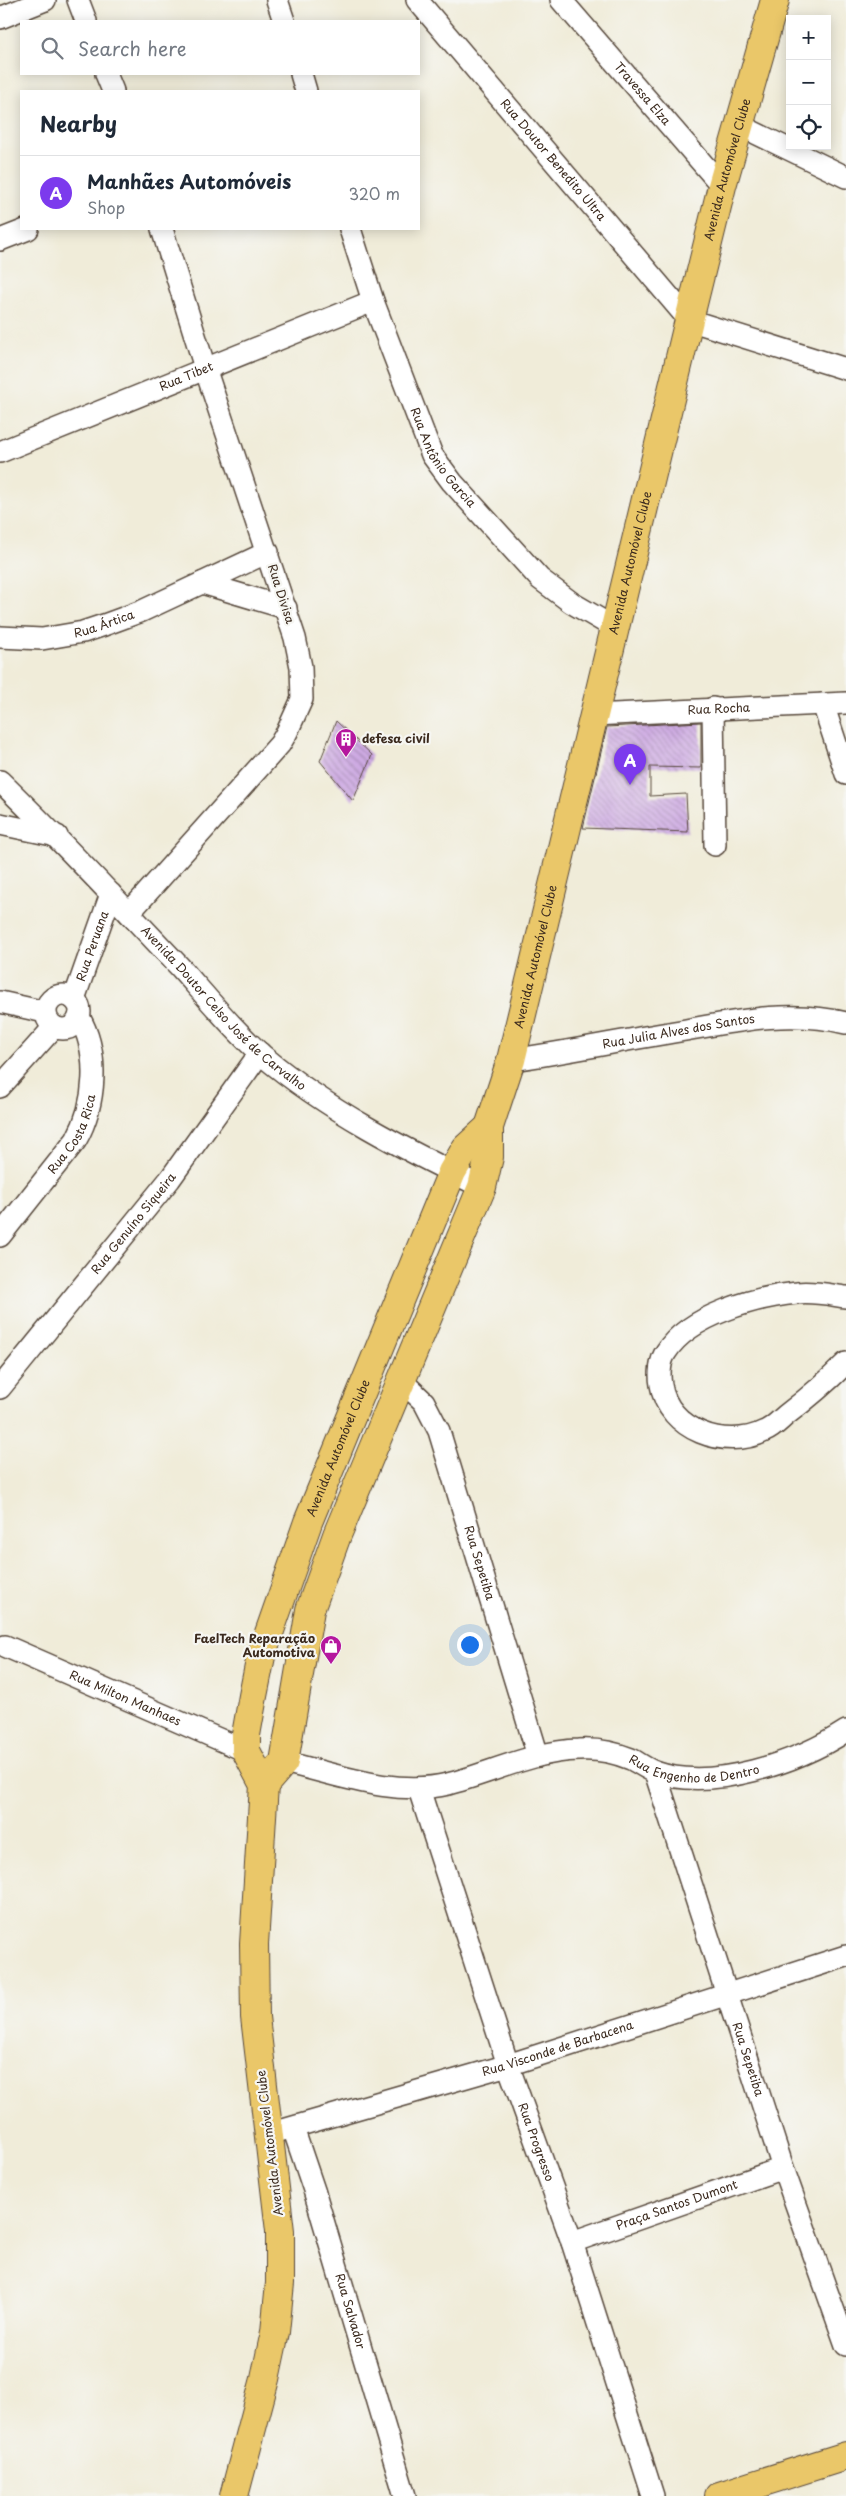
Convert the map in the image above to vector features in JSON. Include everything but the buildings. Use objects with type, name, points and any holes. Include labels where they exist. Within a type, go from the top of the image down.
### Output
[{"type":"main road","name":"Avenida Automóvel Clube","points":[[284,1762],[310,1610],[337,1535],[482,1187],[489,1157],[489,1127],[511,1060],[722,186],[775,0]]},
{"type":"main road","name":"Avenida Automóvel Clube","points":[[246,1751],[247,1728],[261,1656],[308,1522],[452,1172],[466,1148],[489,1127]]},
{"type":"main road","points":[[380,1346],[387,1367],[402,1381]]},
{"type":"main road","points":[[308,1522],[337,1535]]},
{"type":"main road","points":[[246,1751],[264,1786],[284,1762]]},
{"type":"main road","name":"Avenida Automóvel Clube","points":[[234,2496],[266,2372],[274,2332],[280,2282],[281,2131],[256,2017],[254,1944],[264,1786]]},
{"type":"main road","points":[[719,2496],[846,2456]]},
{"type":"street","points":[[0,18],[45,0]]},
{"type":"street","points":[[78,0],[86,20]]},
{"type":"street","points":[[277,0],[284,20]]},
{"type":"street","name":"Rua Doutor Benedito Ultra","points":[[417,0],[689,320]]},
{"type":"street","name":"Travessa Elza","points":[[561,0],[722,186]]},
{"type":"street","points":[[106,75],[113,90]]},
{"type":"street","points":[[301,75],[306,90]]},
{"type":"street","points":[[739,125],[846,177]]},
{"type":"street","points":[[0,240],[25,230]]},
{"type":"street","name":"Rua Divisa","points":[[129,913],[280,744],[302,699],[301,668],[286,608],[205,368],[162,230]]},
{"type":"street","name":"Rua Antônio Garcia","points":[[350,230],[373,301],[432,455],[452,482],[540,578],[572,603],[615,628]]},
{"type":"street","name":"Rua Tibet","points":[[0,452],[373,301]]},
{"type":"street","points":[[689,320],[846,369]]},
{"type":"street","name":"Rua Ártica","points":[[0,637],[42,639],[83,632],[142,611],[268,552]]},
{"type":"street","points":[[202,584],[286,608]]},
{"type":"street","name":"Rua Rocha","points":[[593,715],[846,703]]},
{"type":"street","points":[[823,704],[846,774]]},
{"type":"street","points":[[713,708],[715,845]]},
{"type":"street","name":"Avenida Doutor Celso José de Carvalho","points":[[0,781],[57,836],[260,1053],[300,1085],[452,1172],[482,1187]]},
{"type":"street","points":[[0,824],[57,836]]},
{"type":"street","name":"Rua Peruana","points":[[77,1008],[111,894]]},
{"type":"street","points":[[0,1002],[50,1019],[69,1028],[77,1008],[65,994],[55,996],[48,1003],[50,1019],[0,1087]]},
{"type":"street","name":"Rua Costa Rica","points":[[0,1236],[76,1140],[86,1122],[93,1082],[92,1060],[87,1034],[77,1008]]},
{"type":"street","name":"Rua Julia Alves dos Santos","points":[[511,1060],[739,1020],[774,1016],[821,1017],[846,1023]]},
{"type":"street","name":"Rua Genuíno Siqueira","points":[[0,1388],[170,1179],[260,1053]]},
{"type":"street","points":[[846,1297],[798,1292],[750,1302],[707,1318],[683,1334],[665,1352],[659,1376],[663,1397],[673,1415],[690,1428],[713,1437],[739,1438],[765,1431],[813,1394],[846,1363]]},
{"type":"street","name":"Rua Sepetiba","points":[[402,1381],[424,1402],[439,1431],[538,1756]]},
{"type":"street","name":"Rua Milton Manhaes","points":[[5,1646],[246,1751]]},
{"type":"street","name":"Rua Engenho de Dentro","points":[[538,1756],[560,1751],[582,1750],[607,1753],[630,1759],[655,1772],[696,1777],[733,1774],[800,1756],[846,1731]]},
{"type":"street","points":[[284,1762],[370,1782],[419,1788],[446,1784],[538,1756]]},
{"type":"street","name":"Rua Sepetiba","points":[[655,1772],[783,2168],[846,2345]]},
{"type":"street","name":"Rua Progresso","points":[[419,1788],[508,2064],[572,2242],[653,2496]]},
{"type":"street","name":"Rua Visconde de Barbacena","points":[[281,2131],[508,2064],[846,1956]]},
{"type":"street","name":"Rua Salvador","points":[[281,2131],[317,2200],[404,2496]]},
{"type":"street","name":"Praça Santos Dumont","points":[[572,2242],[783,2168]]},
{"type":"place","name":"defesa civil","points":[[346,758]]},
{"type":"place","name":"Manhães Automóveis","points":[[630,785]]},
{"type":"place","name":"FaelTech Reparação Automotiva","points":[[331,1665]]}]
